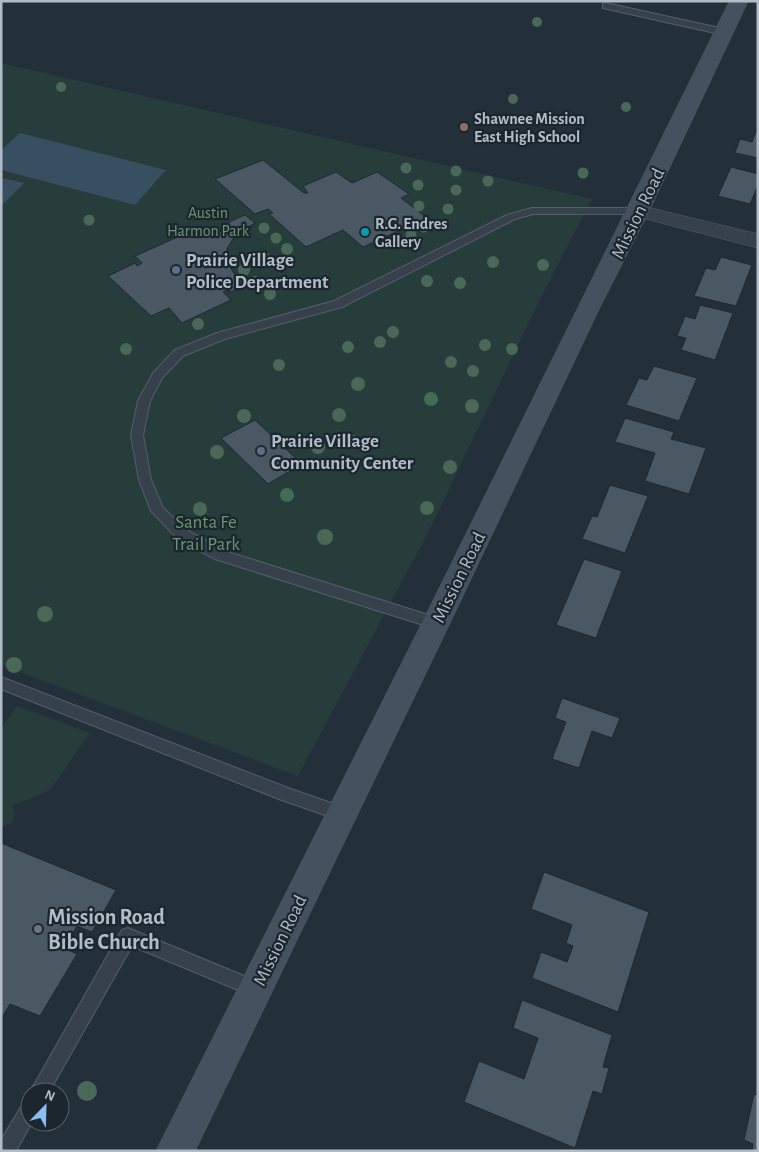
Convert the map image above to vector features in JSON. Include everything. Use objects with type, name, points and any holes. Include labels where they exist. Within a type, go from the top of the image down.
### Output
[{"type":"main road","name":"Mission Road","points":[[175,1151],[436,623],[588,309],[638,212],[739,1]]},
{"type":"street","points":[[638,212],[758,240]]},
{"type":"lane","points":[[606,6],[724,32]]},
{"type":"lane","points":[[436,623],[220,555],[183,535],[158,511],[145,480],[137,435],[144,401],[157,376],[179,353],[225,335],[338,304],[511,217],[532,212],[638,212]]},
{"type":"lane","points":[[1,683],[342,814]]},
{"type":"lane","points":[[45,1082],[128,936],[255,989]]},
{"type":"lane","points":[[5,1151],[20,1125]]},
{"type":"green space","name":"Santa Fe Trail Park","points":[[1,63],[592,199],[539,301],[429,531],[298,776],[1,665]]},
{"type":"green space","points":[[17,706],[90,733],[50,790],[12,806],[15,814],[12,823],[1,827],[1,729]]},
{"type":"water","points":[[20,133],[166,170],[135,205],[1,170],[1,150]]},
{"type":"water","points":[[1,178],[24,183],[1,206]]},
{"type":"building","points":[[758,127],[758,158],[735,153],[740,139],[752,142]]},
{"type":"building","points":[[263,160],[304,193],[308,193],[303,186],[336,172],[352,183],[377,172],[409,194],[401,198],[427,218],[363,247],[343,230],[306,247],[269,214],[273,213],[268,209],[255,214],[215,179]]},
{"type":"building","points":[[731,167],[758,174],[758,185],[750,204],[718,196]]},
{"type":"building","name":"Prairie Village Police Department","points":[[245,215],[255,223],[233,239],[227,249],[226,258],[233,272],[246,285],[231,292],[229,290],[223,292],[231,300],[182,323],[169,308],[151,316],[108,276],[135,263],[137,266],[142,263],[135,256],[202,226],[216,236],[231,221]]},
{"type":"building","points":[[721,257],[752,265],[736,306],[694,296],[706,268],[715,270]]},
{"type":"building","points":[[700,305],[733,313],[715,360],[681,350],[686,338],[677,336],[685,316],[695,319]]},
{"type":"building","points":[[654,366],[697,378],[679,421],[626,405],[639,378],[647,380]]},
{"type":"building","points":[[625,418],[674,432],[671,439],[706,448],[689,494],[645,481],[655,453],[615,442]]},
{"type":"building","name":"Prairie Village Community Center","points":[[255,420],[302,464],[268,484],[221,438]]},
{"type":"building","points":[[610,485],[648,496],[625,553],[582,539],[592,516],[597,517]]},
{"type":"building","points":[[584,559],[622,571],[596,638],[556,625]]},
{"type":"building","points":[[562,698],[620,718],[612,738],[592,731],[579,768],[552,759],[566,722],[555,718]]},
{"type":"building","name":"Mission Road Bible Church","points":[[1,843],[116,890],[92,932],[77,926],[64,948],[77,954],[40,1016],[10,1004],[1,1019]]},
{"type":"building","points":[[544,872],[649,912],[618,1012],[532,978],[541,952],[567,962],[573,946],[566,943],[572,925],[531,909]]},
{"type":"building","points":[[522,1000],[612,1035],[603,1067],[609,1068],[602,1094],[593,1091],[575,1148],[464,1102],[479,1061],[524,1079],[538,1038],[513,1028]]},
{"type":"building","points":[[754,1094],[758,1096],[758,1151],[752,1151],[753,1144],[744,1140]]},
{"type":"place","name":"Shawnee Mission East High School","points":[[464,127]]},
{"type":"place","name":"R.G. Endres Gallery","points":[[365,232]]},
{"type":"place","name":"Prairie Village Police Department","points":[[176,270]]},
{"type":"place","name":"Prairie Village Community Center","points":[[261,451]]},
{"type":"place","name":"Mission Road Bible Church","points":[[38,929]]},
{"type":"park label","name":"Austin Harmon Park","points":[[208,221]]}]
